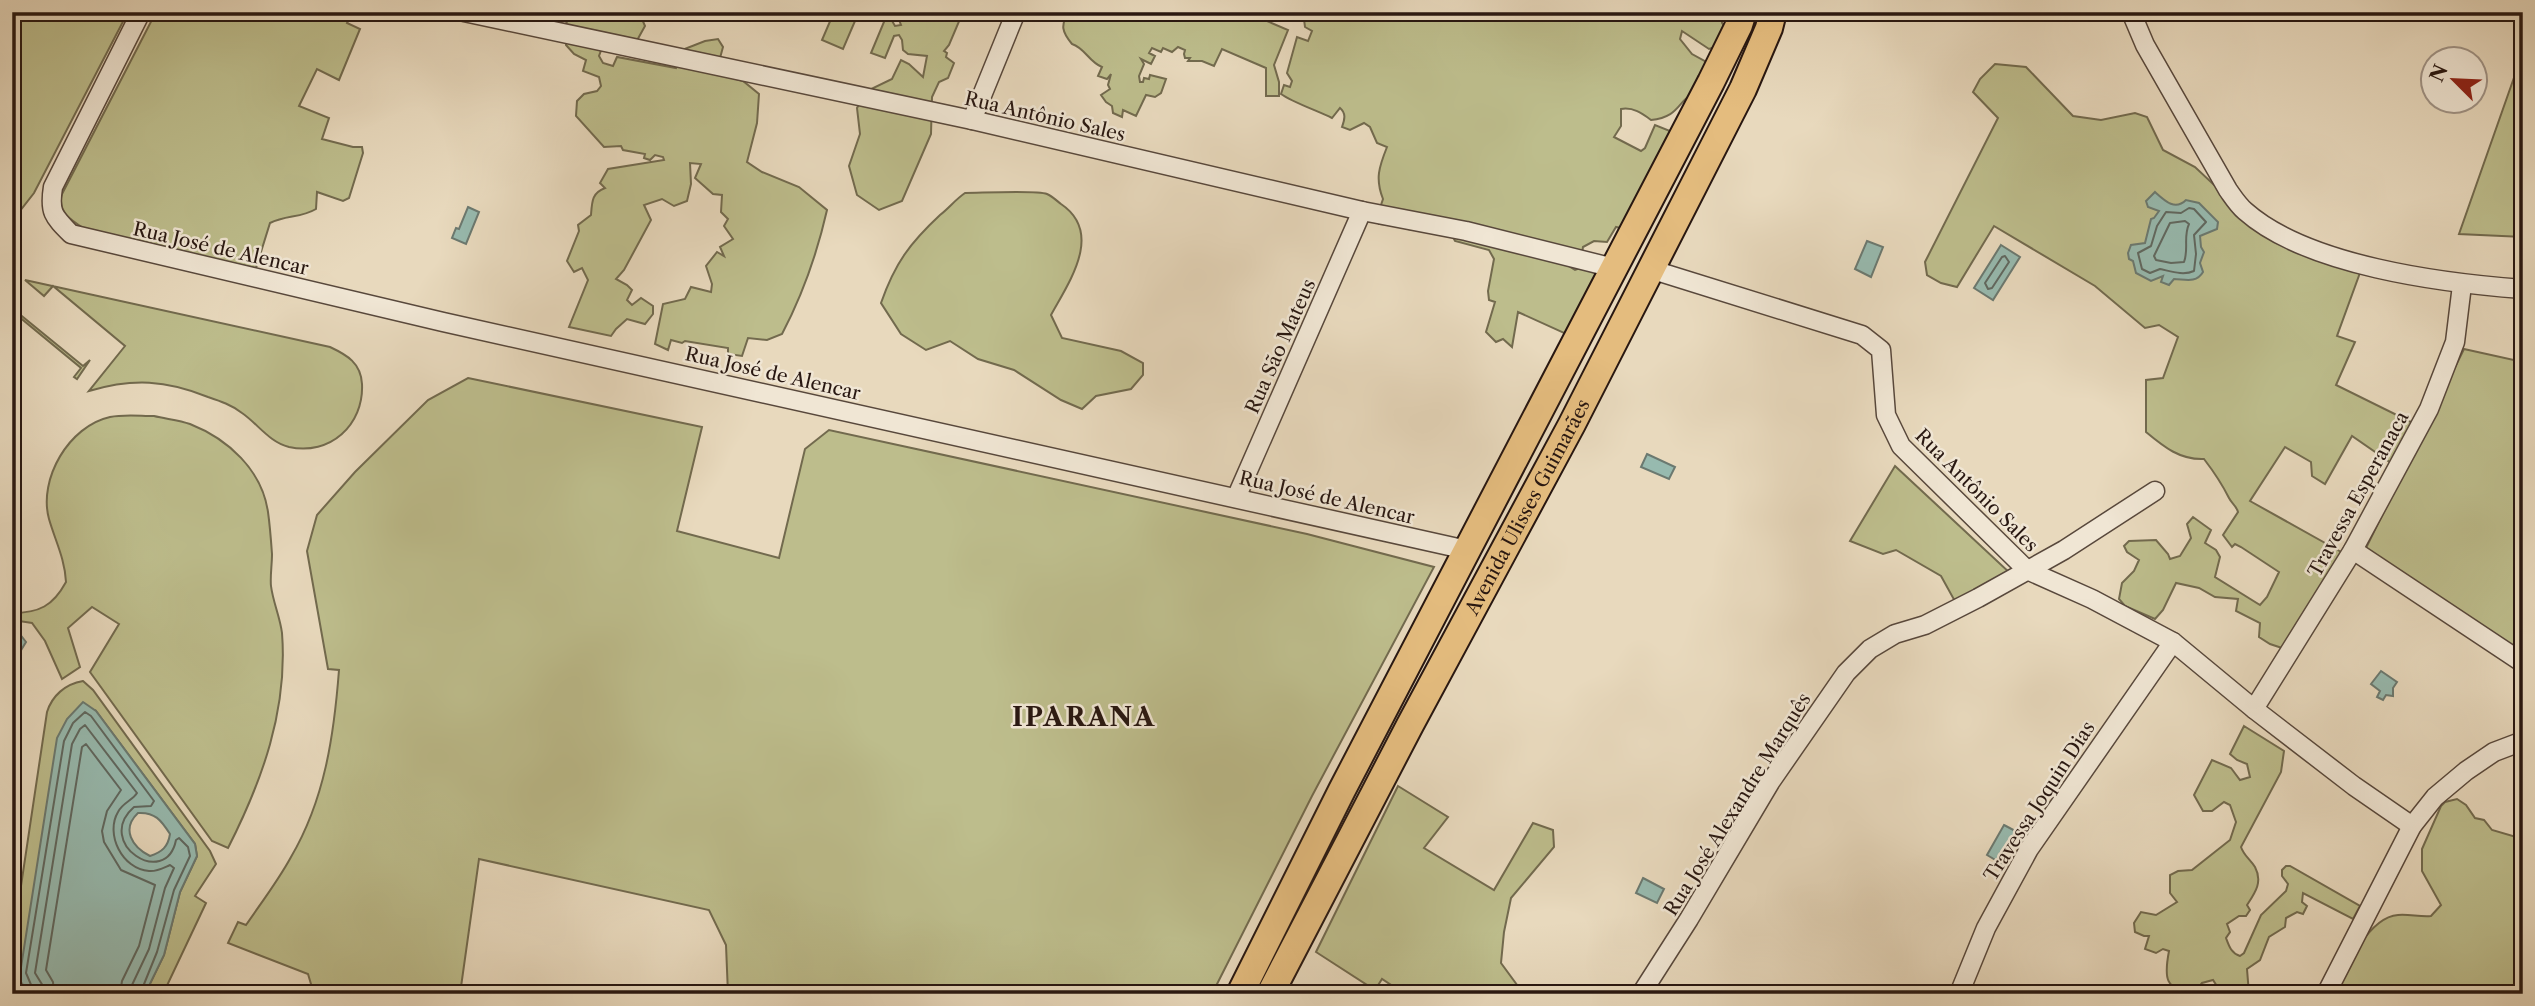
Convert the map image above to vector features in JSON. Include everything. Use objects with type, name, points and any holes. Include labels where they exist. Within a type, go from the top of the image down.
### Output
[{"type":"main road","name":"Avenida Ulisses Guimarães","points":[[1240,994],[1336,802],[1712,82],[1740,25],[1743,12]]},
{"type":"main road","name":"Avenida Ulisses Guimarães","points":[[1270,994],[1572,424],[1743,89],[1773,12]]},
{"type":"main road","points":[[1542,407],[1572,424]]},
{"type":"street","name":"Rua José de Alencar","points":[[141,12],[53,187],[50,207],[56,219],[71,234],[443,323],[1467,550]]},
{"type":"street","name":"Rua Antônio Sales","points":[[464,12],[972,120],[1362,211],[1465,231],[1614,268]]},
{"type":"street","points":[[972,120],[1016,12]]},
{"type":"street","points":[[2132,12],[2145,44],[2228,190],[2243,210],[2264,225],[2328,254],[2383,270],[2462,285],[2523,289]]},
{"type":"street","name":"Rua São Mateus","points":[[1236,498],[1362,211]]},
{"type":"street","name":"Rua Antônio Sales","points":[[1650,270],[1862,335],[1876,345],[1883,357],[1884,402],[1895,437],[1946,491],[2028,570],[2092,598],[2173,642],[2354,786],[2412,826]]},
{"type":"street","name":"Travessa Esperanaca","points":[[2254,709],[2353,550],[2437,395],[2455,342],[2462,285]]},
{"type":"street","name":"Rua José Alexandre Marquês","points":[[1641,994],[1771,781],[1846,673],[1870,649],[1895,635],[1926,625],[2028,570],[2155,491]]},
{"type":"street","points":[[2353,550],[2523,663]]},
{"type":"street","name":"Travessa Joquin Dias","points":[[1959,994],[1992,915],[2029,849],[2173,642]]},
{"type":"street","points":[[2326,994],[2412,826],[2435,797],[2466,771],[2494,752],[2523,741]]},
{"type":"green space","points":[[12,12],[128,12],[34,193],[12,221]]},
{"type":"green space","points":[[156,12],[352,12],[347,23],[360,29],[339,80],[317,69],[299,106],[329,118],[322,139],[362,147],[363,153],[349,198],[343,201],[317,192],[316,209],[270,223],[256,268],[91,233],[74,222],[62,207],[62,194]]},
{"type":"green space","points":[[573,12],[639,12],[645,26],[635,44],[602,48],[599,56],[603,63],[613,66],[617,57],[676,68],[682,50],[718,39],[723,47],[716,73],[743,81],[759,94],[757,123],[747,162],[762,172],[799,187],[827,210],[809,274],[782,334],[767,340],[748,338],[742,356],[728,354],[728,348],[685,341],[682,343],[671,340],[668,350],[655,344],[663,304],[685,299],[691,287],[711,292],[712,284],[706,266],[717,252],[724,256],[720,247],[733,239],[724,226],[728,219],[721,212],[722,195],[713,194],[695,178],[701,164],[690,163],[691,184],[687,201],[674,206],[662,199],[644,205],[651,220],[624,270],[616,279],[632,290],[627,300],[632,305],[641,298],[653,306],[653,314],[645,324],[627,319],[611,336],[569,327],[588,280],[582,268],[574,272],[567,261],[579,231],[578,225],[591,215],[597,192],[605,188],[600,183],[608,169],[664,160],[663,157],[655,155],[650,160],[644,158],[645,154],[623,150],[621,146],[604,147],[576,116],[577,101],[584,94],[597,91],[601,86],[599,77],[583,71],[586,60],[574,54],[566,45],[565,25]]},
{"type":"green space","points":[[834,12],[855,21],[843,49],[822,40]]},
{"type":"green space","points":[[896,12],[963,12],[944,51],[947,53],[946,57],[954,63],[948,78],[939,82],[932,97],[931,134],[902,201],[879,210],[857,195],[849,166],[860,134],[857,108],[867,91],[892,79],[901,60],[923,77],[927,56],[908,54],[903,50],[899,35],[894,36],[885,58],[871,53],[886,17],[891,19],[895,26],[901,25]]},
{"type":"green space","points":[[1069,12],[1256,12],[1255,16],[1288,30],[1274,65],[1279,82],[1279,96],[1266,96],[1266,68],[1222,49],[1214,66],[1202,61],[1188,61],[1190,58],[1185,58],[1185,50],[1178,47],[1172,52],[1163,48],[1161,52],[1152,48],[1149,53],[1155,56],[1151,64],[1141,59],[1144,64],[1139,76],[1140,82],[1143,82],[1144,78],[1149,79],[1150,75],[1166,79],[1161,93],[1155,97],[1146,95],[1136,116],[1123,110],[1122,117],[1113,113],[1112,106],[1101,95],[1110,89],[1108,85],[1111,74],[1107,79],[1098,76],[1102,67],[1072,44],[1066,36],[1063,25]]},
{"type":"green space","points":[[1303,12],[1722,12],[1722,23],[1728,31],[1721,45],[1709,49],[1682,31],[1680,39],[1692,54],[1710,64],[1697,93],[1691,95],[1674,111],[1651,120],[1633,110],[1621,109],[1621,126],[1614,137],[1641,151],[1655,125],[1670,131],[1635,218],[1625,229],[1616,227],[1607,242],[1594,241],[1583,247],[1582,253],[1567,265],[1575,270],[1583,267],[1595,273],[1595,285],[1575,338],[1518,312],[1512,347],[1503,339],[1496,342],[1486,332],[1495,302],[1489,300],[1494,259],[1489,250],[1455,241],[1450,231],[1418,230],[1379,224],[1383,199],[1379,173],[1387,147],[1377,143],[1370,127],[1364,123],[1350,130],[1342,127],[1344,116],[1340,108],[1332,118],[1281,94],[1284,85],[1290,87],[1292,81],[1287,73],[1297,37],[1308,41],[1312,31],[1305,27]]},
{"type":"green space","points":[[2523,52],[2523,237],[2459,234]]},
{"type":"green space","points":[[1995,64],[2026,67],[2073,116],[2101,120],[2135,113],[2147,117],[2163,150],[2195,167],[2228,198],[2361,270],[2337,336],[2355,342],[2336,385],[2415,424],[2394,465],[2352,436],[2325,484],[2312,476],[2311,462],[2285,447],[2250,501],[2343,553],[2285,649],[2259,637],[2260,623],[2236,611],[2238,599],[2215,597],[2199,588],[2176,583],[2163,610],[2155,619],[2125,606],[2119,599],[2122,583],[2134,571],[2139,560],[2127,552],[2124,546],[2129,541],[2156,540],[2170,559],[2180,556],[2191,538],[2187,524],[2193,517],[2211,530],[2205,543],[2216,550],[2220,557],[2215,577],[2260,605],[2279,572],[2241,547],[2235,544],[2232,547],[2223,535],[2238,512],[2204,459],[2180,455],[2146,432],[2146,380],[2163,378],[2178,337],[2159,325],[2145,328],[2095,286],[1994,226],[1957,287],[1941,283],[1927,275],[1925,262],[1998,118],[1973,92],[1980,79]]},
{"type":"green space","points":[[965,193],[1047,194],[1074,216],[1080,229],[1079,258],[1051,315],[1062,338],[1121,351],[1143,363],[1143,375],[1131,389],[1096,396],[1082,409],[1061,400],[1014,370],[978,359],[950,341],[926,350],[901,334],[881,303],[892,276],[904,254],[920,235]]},
{"type":"green space","points":[[25,280],[53,286],[44,296]]},
{"type":"green space","points":[[53,286],[330,347],[347,357],[359,370],[362,384],[357,412],[351,424],[331,442],[304,449],[282,445],[230,405],[193,391],[163,384],[135,383],[89,391],[125,346]]},
{"type":"green space","points":[[12,308],[83,366],[90,360],[77,379],[74,377],[81,368],[12,311]]},
{"type":"green space","points":[[2464,349],[2523,362],[2523,652],[2365,550]]},
{"type":"green space","points":[[468,378],[702,427],[677,531],[779,558],[805,449],[829,430],[1307,534],[1434,567],[1312,796],[1212,994],[728,994],[726,945],[709,910],[479,859],[460,994],[314,994],[308,974],[228,943],[238,922],[246,925],[303,835],[320,789],[331,742],[339,670],[328,669],[307,551],[317,515],[355,472],[428,400]]},
{"type":"green space","points":[[115,416],[154,416],[190,424],[230,447],[259,483],[268,512],[272,554],[271,586],[282,633],[281,690],[277,717],[262,771],[228,848],[212,841],[90,672],[119,624],[92,607],[68,628],[80,667],[62,679],[45,641],[32,623],[12,620],[12,613],[38,610],[50,602],[66,582],[47,504],[48,487],[60,456],[82,431],[95,422]]},
{"type":"green space","points":[[1895,466],[2011,574],[1957,605],[1941,576],[1896,550],[1883,554],[1850,541]]},
{"type":"green space","points":[[83,681],[93,690],[210,851],[216,864],[195,896],[206,903],[163,994],[145,994],[164,955],[180,892],[197,856],[195,844],[96,711],[28,991],[34,994],[12,994],[12,946],[47,712],[60,692]]},
{"type":"green space","points":[[2244,726],[2284,751],[2281,772],[2241,847],[2255,867],[2258,882],[2247,905],[2250,910],[2246,916],[2239,916],[2227,924],[2230,932],[2226,938],[2231,949],[2240,956],[2244,953],[2261,915],[2286,891],[2288,884],[2282,876],[2282,870],[2286,866],[2360,906],[2353,919],[2303,893],[2302,902],[2307,906],[2303,914],[2297,912],[2286,918],[2285,927],[2269,937],[2260,960],[2247,969],[2249,994],[2222,994],[2213,980],[2202,983],[2195,992],[2185,991],[2177,989],[2168,981],[2169,951],[2163,949],[2156,953],[2145,949],[2149,936],[2135,932],[2134,923],[2141,912],[2156,915],[2177,902],[2170,893],[2170,875],[2178,871],[2192,870],[2230,840],[2236,822],[2230,805],[2224,802],[2212,811],[2203,811],[2194,795],[2212,760],[2231,768],[2240,780],[2250,777],[2247,764],[2230,754]]},
{"type":"green space","points":[[1398,786],[1448,817],[1424,848],[1494,890],[1533,823],[1553,830],[1554,847],[1511,898],[1501,963],[1520,989],[1519,994],[1396,994],[1394,987],[1382,979],[1375,990],[1316,952]]},
{"type":"green space","points":[[2457,799],[2466,805],[2475,818],[2484,820],[2492,830],[2523,839],[2523,994],[2336,994],[2351,958],[2377,925],[2398,915],[2431,916],[2441,905],[2422,871],[2422,849],[2441,806]]},
{"type":"water","points":[[2155,192],[2174,205],[2186,200],[2199,203],[2218,222],[2217,229],[2200,236],[2204,252],[2200,263],[2203,272],[2197,278],[2174,279],[2169,285],[2161,282],[2163,276],[2151,281],[2136,273],[2133,261],[2129,259],[2131,245],[2145,243],[2151,219],[2159,211],[2148,207],[2146,201]]},
{"type":"water","points":[[468,207],[479,212],[466,244],[452,238]]},
{"type":"water","points":[[1867,241],[1883,247],[1871,277],[1855,269]]},
{"type":"water","points":[[2001,245],[2020,257],[1993,300],[1974,288]]},
{"type":"water","points":[[1647,454],[1675,467],[1669,479],[1641,467]]},
{"type":"water","points":[[12,624],[26,642],[12,665]]},
{"type":"water","points":[[2381,671],[2397,682],[2393,688],[2393,696],[2386,695],[2383,700],[2377,697],[2380,691],[2371,684]]},
{"type":"water","points":[[83,702],[96,711],[195,844],[197,856],[180,892],[164,955],[145,994],[34,994],[19,980],[57,738],[67,719]],"holes":[[[138,813],[157,818],[170,834],[168,842],[158,853],[150,856],[134,843],[130,825]]]},
{"type":"water","points":[[2004,825],[2021,834],[2004,865],[1987,855]]},
{"type":"water","points":[[1643,878],[1664,889],[1657,903],[1636,893]]},
{"type":"district","name":"IPARANA","points":[[1084,717]]}]
